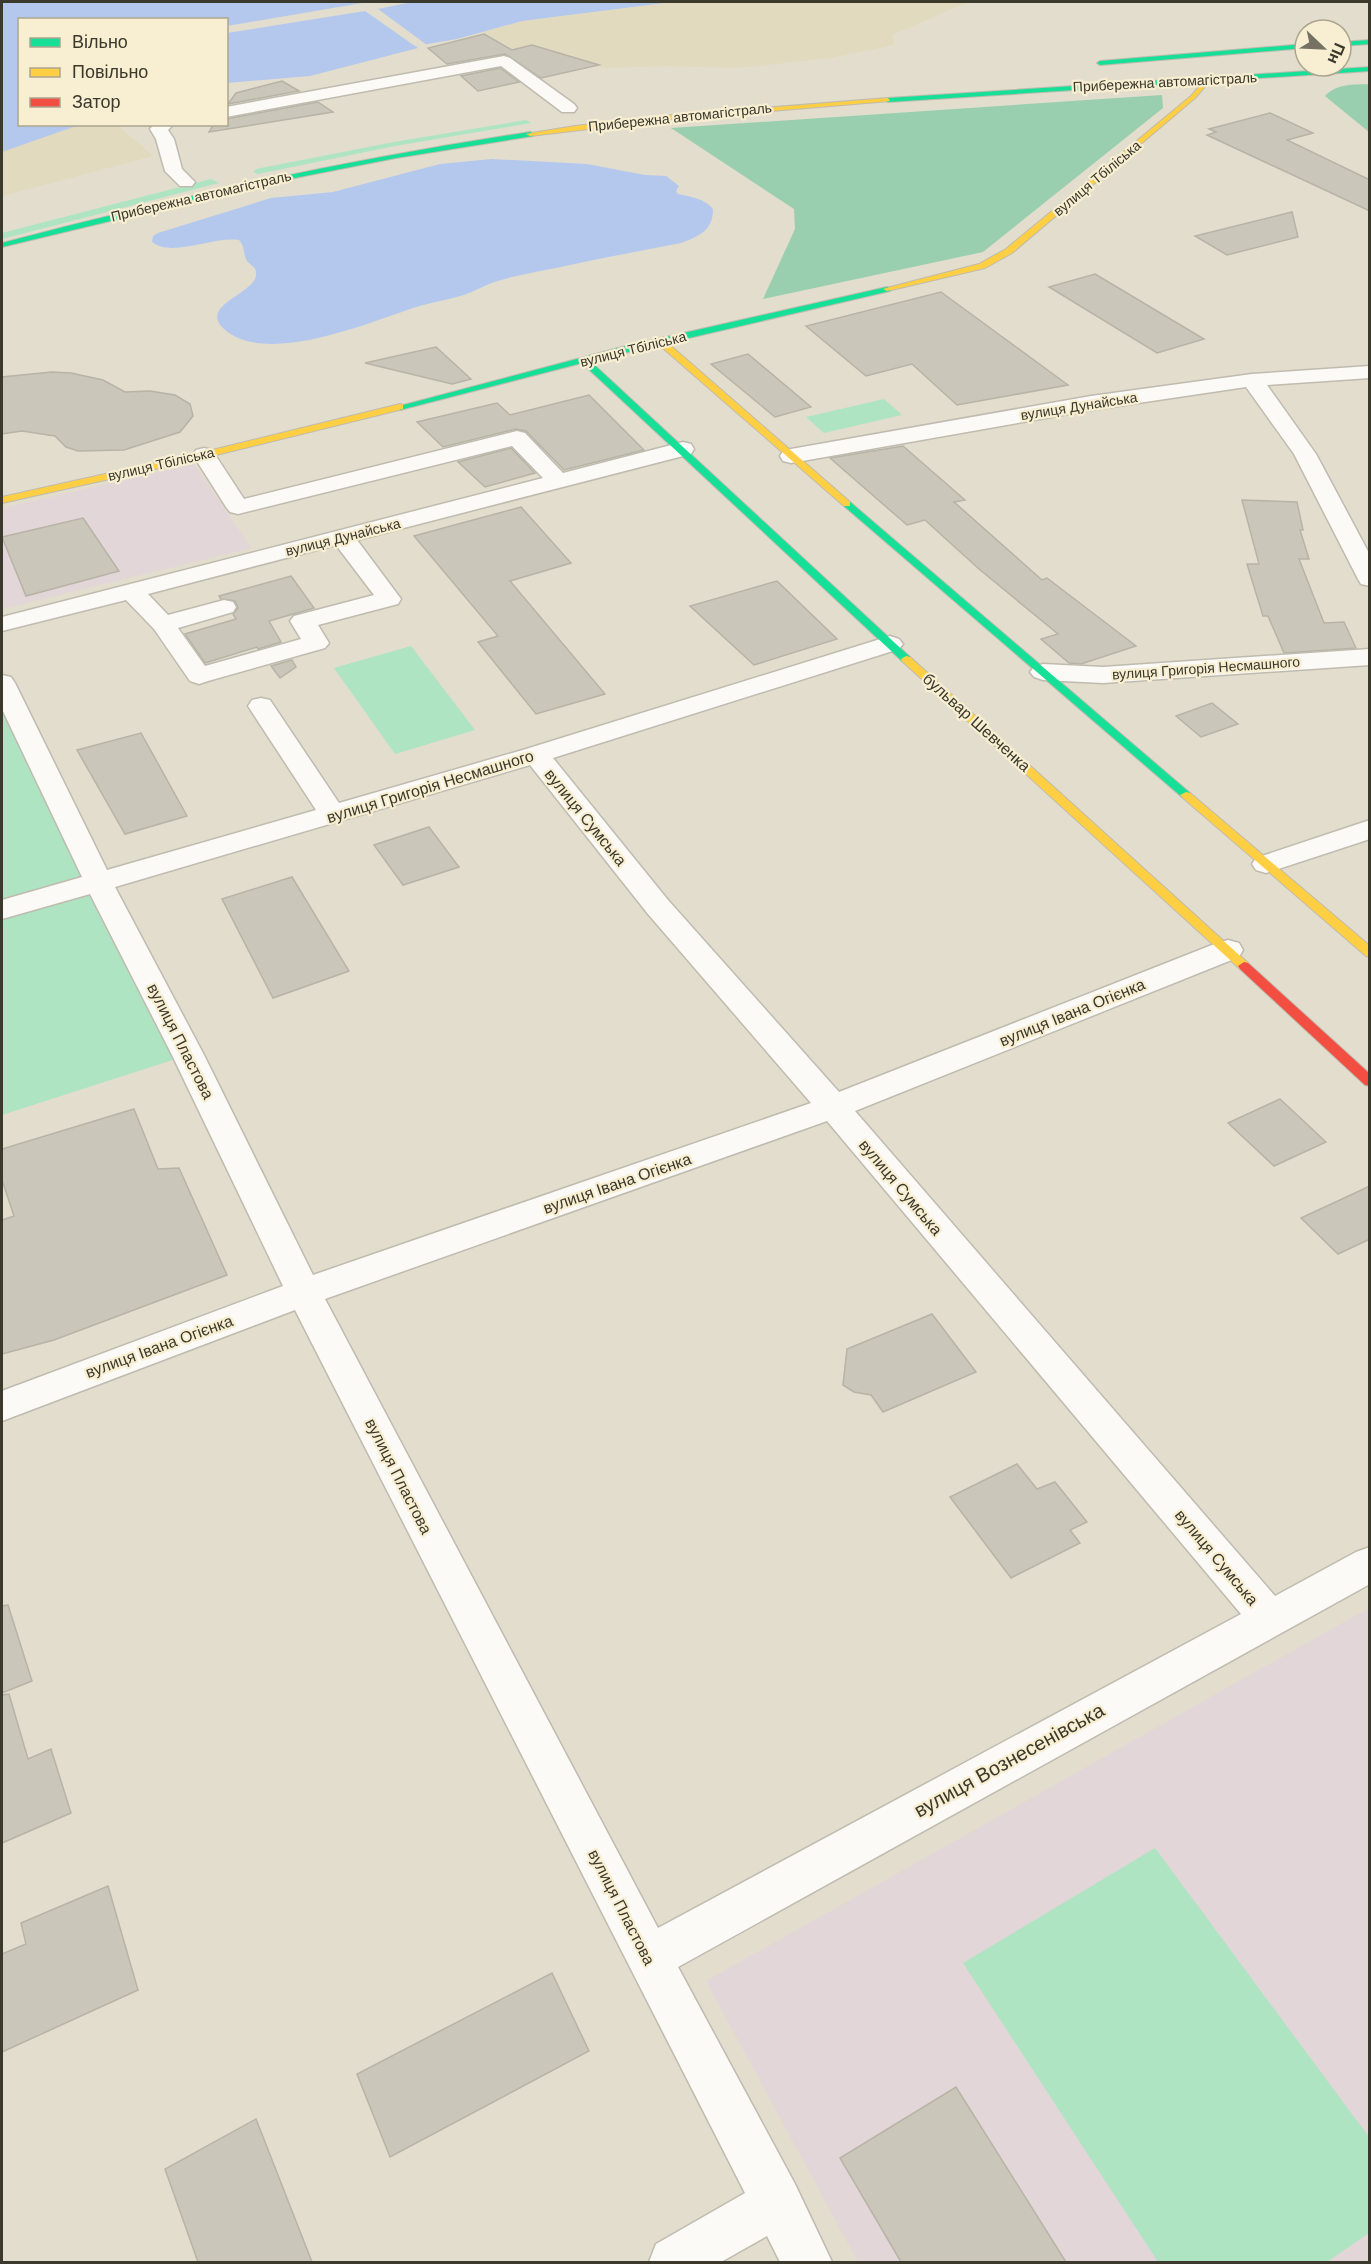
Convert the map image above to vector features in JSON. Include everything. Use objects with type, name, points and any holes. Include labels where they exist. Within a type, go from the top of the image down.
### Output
[{"type":"street","points":[[1353,43],[1370,42]]},
{"type":"street","points":[[1081,64],[1293,47]]},
{"type":"street","points":[[435,58],[454,70]]},
{"type":"street","points":[[1353,61],[1370,60]]},
{"type":"street","points":[[228,112],[504,61],[574,107],[564,116],[567,119],[595,125]]},
{"type":"street","name":"Прибережна автомагістраль","points":[[932,83],[1048,79],[1293,64]]},
{"type":"street","name":"вулиця Тбіліська","points":[[2,500],[204,455],[660,341],[802,310],[982,266],[1009,251],[1037,229],[1193,97],[1206,82],[1214,67]]},
{"type":"street","name":"Прибережна автомагістраль","points":[[2,245],[139,209],[281,178],[436,147],[595,125],[756,109],[1114,84],[1206,82],[1370,69]]},
{"type":"street","name":"Прибережна автомагістраль","points":[[545,112],[574,107]]},
{"type":"street","points":[[527,134],[535,126],[531,119]]},
{"type":"street","points":[[163,126],[159,129],[165,139],[174,171],[186,182]]},
{"type":"street","points":[[250,171],[255,176],[281,178]]},
{"type":"street","points":[[215,193],[226,184],[217,178]]},
{"type":"street","points":[[660,341],[1370,953]]},
{"type":"street","name":"бульвар Шевченка","points":[[585,361],[683,449],[890,644],[1370,1082]]},
{"type":"street","name":"вулиця Дунайська","points":[[791,456],[1091,403],[1252,380],[1370,372]]},
{"type":"street","points":[[1252,380],[1305,454],[1370,579]]},
{"type":"street","points":[[204,455],[238,507],[517,438],[559,482]]},
{"type":"street","name":"вулиця Дунайська","points":[[2,624],[683,449]]},
{"type":"street","points":[[131,590],[163,624],[199,676],[316,643],[303,621],[388,599],[342,537]]},
{"type":"street","points":[[163,624],[224,607]]},
{"type":"street","name":"вулиця Григорія Несмашного","points":[[2,910],[333,815],[890,644]]},
{"type":"street","name":"вулиця Григорія Несмашного","points":[[1043,672],[1103,675],[1370,657]]},
{"type":"street","name":"вулиця Пластова","points":[[2,683],[98,881],[188,1055],[304,1293],[807,2262]]},
{"type":"street","points":[[261,706],[333,815]]},
{"type":"street","name":"вулиця Сумська","points":[[536,754],[658,907],[833,1107],[1269,1618]]},
{"type":"street","points":[[1266,864],[1370,829]]},
{"type":"street","name":"вулиця Івана Огієнка","points":[[2,1406],[304,1293],[833,1107],[1228,950]]},
{"type":"street","name":"вулиця Вознесенівська","points":[[649,1958],[1370,1564]]},
{"type":"street","points":[[674,2262],[777,2202]]},
{"type":"shaded area","points":[[194,464],[251,548],[2,609],[2,508]]},
{"type":"shaded area","points":[[1369,1608],[1369,2262],[858,2262],[706,1981]]},
{"type":"green space","points":[[1370,84],[1369,132],[1325,96],[1340,87]]},
{"type":"green space","points":[[1162,95],[1163,108],[983,252],[763,299],[795,229],[794,209],[671,128]]},
{"type":"green space","points":[[526,120],[531,123],[395,146],[258,174],[253,172],[256,169],[394,142]]},
{"type":"green space","points":[[211,179],[219,183],[2,239],[2,233]]},
{"type":"green space","points":[[884,399],[902,415],[824,433],[806,417]]},
{"type":"green space","points":[[411,646],[475,730],[395,754],[334,668]]},
{"type":"green space","points":[[2,683],[98,881],[188,1055],[2,1115]]},
{"type":"green space","points":[[1155,1848],[1369,2137],[1369,2233],[1327,2262],[1158,2262],[963,1963]]},
{"type":"sand","points":[[672,2],[967,2],[892,35],[894,45],[829,58],[739,68],[665,66],[607,68],[529,57],[484,32],[522,21]]},
{"type":"sand","points":[[76,126],[118,126],[153,156],[2,196],[2,152]]},
{"type":"water","points":[[2,2],[672,2],[522,21],[457,39],[416,46],[418,48],[310,76],[228,83],[228,18],[18,18],[18,126],[76,126],[2,152]]},
{"type":"water","points":[[492,159],[587,164],[645,175],[666,176],[679,186],[676,191],[678,194],[697,198],[706,202],[713,209],[711,223],[704,232],[681,243],[512,277],[464,295],[416,307],[346,331],[291,343],[265,344],[242,340],[224,329],[218,321],[218,313],[222,306],[247,288],[256,275],[255,268],[247,261],[239,240],[170,248],[152,242],[153,236],[158,233],[271,198],[333,192],[440,164]]},
{"type":"pier","points":[[368,2],[412,2],[378,9],[427,45],[415,46],[365,11],[228,33],[228,26]]},
{"type":"building","points":[[484,34],[512,50],[532,45],[599,65],[541,78],[505,54],[447,64],[428,48]]},
{"type":"building","points":[[500,68],[519,82],[478,91],[461,76]]},
{"type":"building","points":[[282,81],[299,91],[228,104],[236,93]]},
{"type":"building","points":[[318,102],[333,112],[209,132],[213,126],[228,126],[228,119]]},
{"type":"building","points":[[1270,113],[1313,133],[1287,140],[1370,180],[1370,211],[1207,135],[1216,132],[1209,129]]},
{"type":"building","points":[[1292,212],[1298,237],[1227,255],[1195,236]]},
{"type":"building","points":[[1095,274],[1204,339],[1157,353],[1049,287]]},
{"type":"building","points":[[941,292],[1068,385],[957,405],[912,364],[866,376],[806,326]]},
{"type":"building","points":[[436,347],[471,379],[452,384],[365,363]]},
{"type":"building","points":[[748,354],[811,407],[775,417],[711,364]]},
{"type":"building","points":[[52,372],[71,373],[103,380],[125,392],[150,391],[175,395],[190,404],[193,416],[180,432],[124,450],[78,451],[66,447],[55,436],[22,431],[2,434],[2,377]]},
{"type":"building","points":[[589,395],[644,450],[564,470],[526,431],[516,429],[443,447],[417,422],[497,403],[510,415]]},
{"type":"building","points":[[903,446],[965,500],[954,502],[1042,580],[1047,578],[1136,646],[1081,664],[1069,663],[1041,639],[1058,634],[979,569],[925,520],[907,525],[830,458]]},
{"type":"building","points":[[511,448],[535,473],[485,487],[458,462]]},
{"type":"building","points":[[1242,500],[1297,502],[1303,530],[1300,530],[1309,559],[1299,559],[1324,623],[1344,622],[1356,648],[1284,653],[1268,616],[1263,616],[1247,564],[1259,564]]},
{"type":"building","points":[[521,507],[571,563],[510,581],[605,694],[536,714],[478,642],[498,636],[414,536]]},
{"type":"building","points":[[83,518],[119,571],[26,596],[2,537]]},
{"type":"building","points":[[291,576],[314,608],[269,621],[281,642],[205,663],[185,634],[236,619],[233,614],[238,608],[235,601],[221,599],[219,596]]},
{"type":"building","points":[[777,581],[837,639],[754,665],[690,606]]},
{"type":"building","points":[[292,660],[296,667],[280,678],[271,666]]},
{"type":"building","points":[[1212,703],[1238,724],[1201,737],[1176,716]]},
{"type":"building","points":[[141,733],[187,816],[125,834],[77,750]]},
{"type":"building","points":[[429,827],[459,867],[403,885],[374,845]]},
{"type":"building","points":[[292,877],[349,971],[273,998],[222,899]]},
{"type":"building","points":[[1280,1099],[1326,1142],[1274,1166],[1228,1123]]},
{"type":"building","points":[[134,1109],[158,1169],[179,1168],[227,1275],[54,1340],[2,1354],[2,1220],[14,1216],[2,1180],[2,1149]]},
{"type":"building","points":[[1370,1186],[1370,1239],[1338,1254],[1301,1218]]},
{"type":"building","points":[[932,1314],[976,1372],[883,1412],[871,1395],[854,1392],[843,1385],[847,1349]]},
{"type":"building","points":[[1017,1464],[1037,1489],[1055,1482],[1087,1522],[1070,1530],[1080,1543],[1011,1578],[950,1497]]},
{"type":"building","points":[[8,1605],[32,1681],[2,1693],[2,1606]]},
{"type":"building","points":[[9,1694],[28,1759],[51,1749],[71,1813],[2,1843],[2,1695]]},
{"type":"building","points":[[108,1886],[138,1990],[2,2052],[2,1954],[26,1944],[21,1923]]},
{"type":"building","points":[[552,1973],[589,2051],[390,2157],[357,2074]]},
{"type":"building","points":[[956,2087],[1066,2262],[901,2262],[840,2158]]},
{"type":"building","points":[[256,2119],[312,2262],[198,2262],[165,2169]]},
{"type":"traffic: fast","points":[[1353,43],[1370,42]]},
{"type":"traffic: fast","points":[[1100,63],[1293,47]]},
{"type":"traffic: fast","points":[[888,100],[1370,69]]},
{"type":"traffic: fast","points":[[2,245],[198,196],[330,168],[530,134]]},
{"type":"traffic: fast","points":[[400,407],[622,350],[887,289]]},
{"type":"traffic: fast","points":[[585,361],[906,659]]},
{"type":"traffic: fast","points":[[847,504],[1186,795]]},
{"type":"traffic: slow","points":[[887,289],[982,266],[1009,251],[1193,97],[1206,82]]},
{"type":"traffic: slow","points":[[530,134],[709,114],[888,100]]},
{"type":"traffic: slow","points":[[660,341],[847,504]]},
{"type":"traffic: slow","points":[[2,500],[204,455],[400,407]]},
{"type":"traffic: slow","points":[[906,659],[1244,966]]},
{"type":"traffic: slow","points":[[1186,795],[1370,953]]},
{"type":"traffic: jam","points":[[1244,966],[1370,1082]]}]
